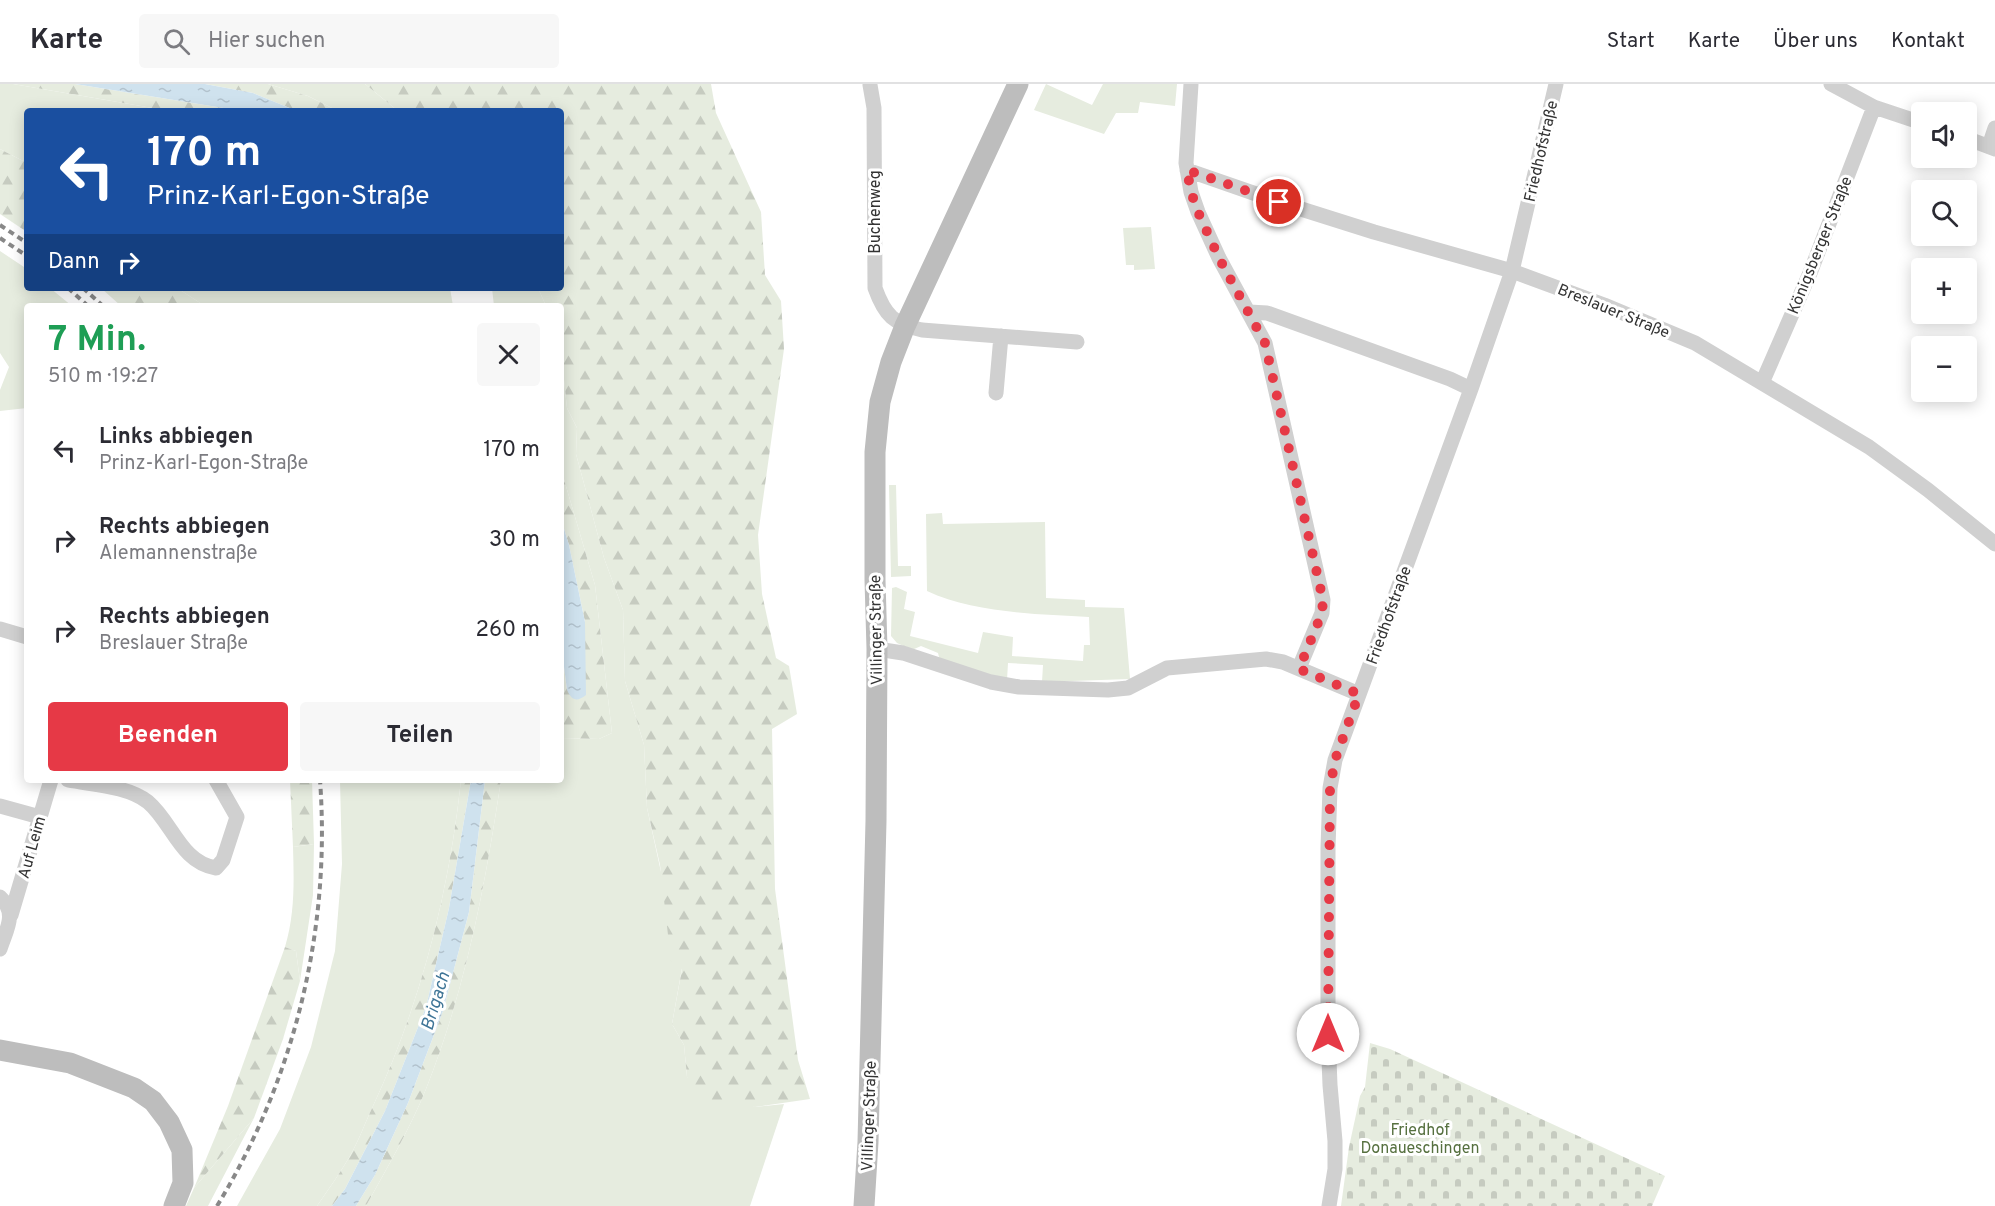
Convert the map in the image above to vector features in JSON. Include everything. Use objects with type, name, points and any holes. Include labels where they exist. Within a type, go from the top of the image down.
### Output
[{"type":"main road","name":"Villinger Straße","points":[[864,1206],[868,1142],[876,821],[877,649],[874,452],[880,402],[891,362],[905,326],[1018,84]]},
{"type":"main road","points":[[0,1050],[70,1063],[134,1088],[153,1101],[169,1122],[182,1150],[183,1183],[174,1206]]},
{"type":"street","points":[[1191,84],[1187,170],[1191,192],[1219,258],[1265,343],[1323,600],[1322,613],[1299,669]]},
{"type":"street","name":"Friedhofstraße","points":[[1329,1206],[1335,1169],[1328,1034],[1330,788],[1335,760],[1512,271],[1556,84]]},
{"type":"street","name":"Buchenweg","points":[[870,85],[874,108],[874,288],[880,305],[888,316],[905,326]]},
{"type":"street","points":[[1839,86],[1874,107],[1911,119]]},
{"type":"street","name":"Königsberger Straße","points":[[1762,383],[1810,273],[1874,107]]},
{"type":"street","points":[[1977,142],[1992,147],[1995,128]]},
{"type":"street","name":"Breslauer Straße","points":[[1187,170],[1374,232],[1512,271],[1695,342],[1869,447],[1928,490],[1995,544]]},
{"type":"street","points":[[1249,312],[1267,313],[1450,379],[1471,389]]},
{"type":"street","points":[[905,326],[922,330],[1077,342]]},
{"type":"street","points":[[996,393],[1001,336]]},
{"type":"street","points":[[0,629],[24,636]]},
{"type":"street","points":[[877,649],[903,653],[991,682],[1030,687],[1108,690],[1128,688],[1167,668],[1266,659],[1283,662],[1359,694]]},
{"type":"street","name":"Auf Leim","points":[[0,950],[50,783]]},
{"type":"street","points":[[102,783],[135,786],[177,841],[205,866],[216,868],[223,860],[237,817],[218,783]]},
{"type":"street","points":[[0,806],[40,816]]},
{"type":"street","points":[[0,897],[8,904],[11,915]]},
{"type":"green space","points":[[0,84],[13,84],[153,108],[24,108],[24,161],[0,149]]},
{"type":"green space","points":[[13,84],[75,84],[223,108],[153,108]]},
{"type":"green space","points":[[205,84],[268,84],[308,96],[332,108],[290,108],[253,93]]},
{"type":"green space","points":[[268,84],[365,84],[394,108],[332,108],[308,96]]},
{"type":"green space","points":[[365,84],[711,84],[716,113],[761,212],[765,275],[781,301],[784,349],[758,535],[762,594],[776,658],[789,666],[797,714],[772,729],[775,889],[798,1060],[810,1099],[755,1107],[710,1101],[687,1077],[684,1045],[672,1024],[682,969],[671,961],[660,865],[647,808],[644,745],[625,681],[623,610],[604,558],[576,454],[577,428],[567,408],[564,380],[564,303],[545,303],[539,291],[564,291],[564,108],[394,108]]},
{"type":"green space","points":[[1046,84],[1092,105],[1103,84],[1177,84],[1175,106],[1140,102],[1138,113],[1116,113],[1104,134],[1034,110]]},
{"type":"green space","points":[[0,149],[24,161],[24,230],[0,214]]},
{"type":"green space","points":[[1151,227],[1155,269],[1134,270],[1134,265],[1126,265],[1123,228]]},
{"type":"green space","points":[[0,251],[24,267],[24,291],[54,291],[68,303],[24,303],[24,408],[0,411],[0,390],[9,367],[0,353]]},
{"type":"green space","points":[[104,291],[182,291],[200,303],[118,303]]},
{"type":"green space","points":[[182,291],[450,291],[452,303],[200,303]]},
{"type":"green space","points":[[492,291],[539,291],[545,303],[494,303]]},
{"type":"green space","points":[[564,380],[567,408],[577,428],[576,454],[604,558],[623,610],[625,681],[644,745],[647,808],[682,968],[672,1024],[684,1045],[687,1077],[755,1107],[784,1104],[750,1206],[366,1206],[420,1104],[440,1051],[463,975],[481,898],[501,783],[564,783],[564,738],[599,739],[612,733],[595,585],[564,479]]},
{"type":"green space","points":[[564,479],[595,585],[612,733],[599,739],[564,738],[564,667],[567,690],[585,622],[564,529]]},
{"type":"green space","points":[[889,485],[896,485],[898,566],[911,566],[911,576],[891,577]]},
{"type":"green space","points":[[942,513],[943,524],[1045,522],[1046,598],[1085,600],[1085,607],[1124,608],[1130,679],[1042,682],[1043,665],[1008,663],[1007,680],[940,661],[938,653],[921,646],[912,650],[897,643],[891,636],[892,588],[896,587],[907,592],[904,609],[915,612],[910,636],[978,653],[983,632],[1013,637],[1012,656],[1083,661],[1084,645],[1090,645],[1089,617],[985,608],[927,591],[926,514]]},
{"type":"green space","points":[[290,783],[312,783],[314,844],[293,847]]},
{"type":"green space","points":[[340,783],[461,783],[441,906],[419,987],[390,1067],[353,1150],[317,1206],[237,1206],[280,1129],[311,1047],[335,951],[342,864]]},
{"type":"green space","points":[[461,783],[470,783],[449,908],[426,1007],[385,1111],[345,1189],[332,1206],[317,1206],[353,1150],[405,1028],[419,987],[441,906]]},
{"type":"green space","points":[[485,783],[501,783],[481,898],[463,975],[440,1051],[406,1134],[366,1206],[356,1206],[375,1175],[408,1103],[443,1011],[469,912]]},
{"type":"green space","points":[[314,844],[313,895],[300,981],[296,951],[285,947],[294,885],[293,847]]},
{"type":"green space","points":[[285,947],[296,951],[300,981],[283,1039],[254,1118],[194,1188],[228,1106]]},
{"type":"green space","name":"Friedhof Donaueschingen","points":[[1370,1043],[1390,1049],[1665,1176],[1652,1206],[1341,1206],[1349,1147],[1360,1096],[1365,1087]]},
{"type":"green space","points":[[254,1118],[208,1206],[186,1206],[194,1188]]},
{"type":"water","points":[[75,84],[205,84],[253,93],[290,108],[223,108]]},
{"type":"water","points":[[564,529],[585,622],[586,695],[580,699],[573,698],[567,690],[564,667]]},
{"type":"water","name":"Brigach","points":[[470,783],[485,783],[469,912],[443,1011],[408,1103],[375,1175],[356,1206],[332,1206],[345,1189],[385,1111],[426,1007],[449,908]]},
{"type":"railway","points":[[0,225],[24,241]]},
{"type":"railway","points":[[0,238],[24,254]]},
{"type":"railway","points":[[71,291],[85,303]]},
{"type":"railway","points":[[86,291],[100,303]]},
{"type":"railway","points":[[217,1206],[268,1106],[287,1054],[302,1001],[313,947],[320,891],[322,836],[320,783]]},
{"type":"route","points":[[1279,202],[1187,170],[1198,212],[1219,258],[1265,343],[1273,375],[1301,510],[1323,600],[1322,613],[1299,669],[1359,694],[1335,760],[1330,788],[1328,1034]]}]
